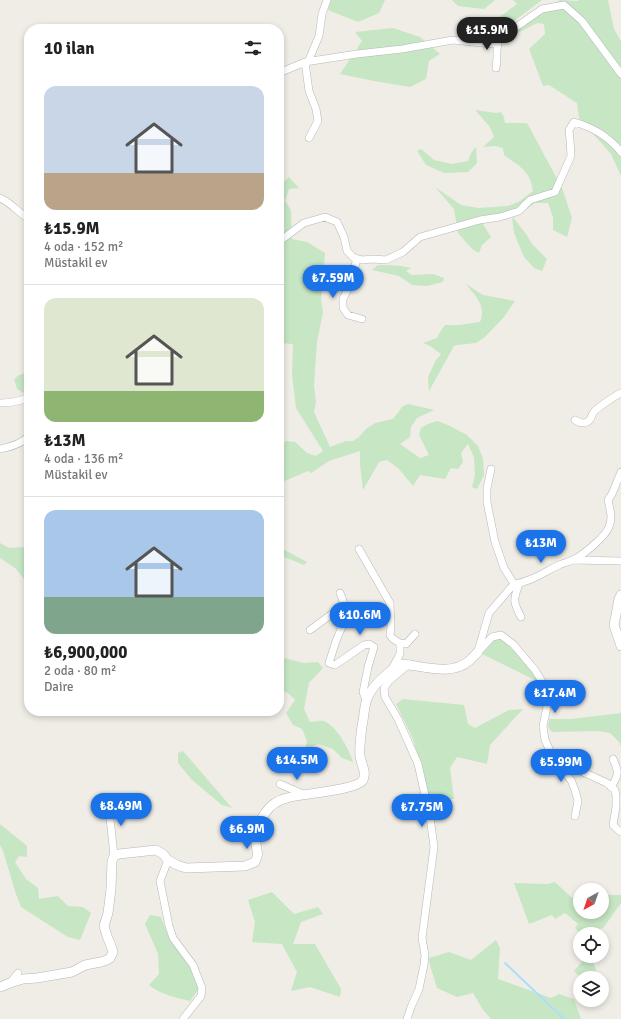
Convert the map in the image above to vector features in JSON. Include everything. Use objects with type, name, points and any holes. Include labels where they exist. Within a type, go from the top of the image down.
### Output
[{"type":"street","points":[[309,138],[318,121],[316,109],[309,91],[307,62],[319,36],[322,14],[326,0]]},
{"type":"street","points":[[284,71],[307,62],[402,49],[453,40],[492,44],[542,9],[564,5],[582,20],[621,74]]},
{"type":"street","points":[[496,68],[498,60],[496,53],[499,38]]},
{"type":"street","points":[[284,238],[304,223],[325,217],[337,222],[344,237],[347,251],[354,258],[362,260],[386,260],[403,252],[420,237],[518,211],[530,200],[555,192],[571,156],[569,130],[574,122],[594,130],[610,140],[621,152]]},
{"type":"street","points":[[0,198],[5,200],[24,216]]},
{"type":"street","points":[[357,259],[348,290],[343,299],[344,308],[348,316],[362,319]]},
{"type":"street","points":[[575,420],[580,423],[586,423],[590,420],[594,412],[614,396],[621,393]]},
{"type":"street","points":[[0,403],[10,403],[24,400]]},
{"type":"street","points":[[0,449],[24,440]]},
{"type":"street","points":[[491,469],[487,488],[487,502],[495,542],[504,568],[517,584]]},
{"type":"street","points":[[478,652],[489,613],[517,584],[536,578],[559,565],[574,560],[601,538],[609,528],[612,517],[608,500],[621,472]]},
{"type":"street","points":[[359,549],[390,603],[390,635],[400,644],[406,644],[415,634]]},
{"type":"street","points":[[574,560],[621,561]]},
{"type":"street","points":[[517,584],[514,596],[514,605],[522,617]]},
{"type":"street","points":[[340,593],[347,615],[336,640],[329,663],[335,665],[364,644],[369,644],[374,647],[363,692],[366,700]]},
{"type":"street","points":[[621,595],[614,625],[621,646]]},
{"type":"street","points":[[310,630],[344,605]]},
{"type":"street","points":[[114,856],[118,854],[156,850],[164,854],[168,860],[186,868],[246,866],[255,862],[258,856],[256,842],[257,829],[264,814],[272,805],[286,798],[344,788],[358,784],[363,780],[365,772],[360,756],[366,700],[370,692],[392,669],[400,664],[441,669],[456,668],[468,662],[492,636],[501,635],[513,644],[535,670],[546,688],[549,697],[543,726],[545,740],[560,768],[571,780],[575,790],[578,801],[575,816]]},
{"type":"street","points":[[392,669],[400,654],[400,644]]},
{"type":"street","points":[[407,1019],[419,989],[424,965],[425,955],[422,938],[434,846],[430,818],[418,764],[398,719],[385,697],[384,688],[389,681],[409,664]]},
{"type":"street","points":[[550,751],[583,772],[607,783],[615,790],[616,807],[613,825],[621,832]]},
{"type":"street","points":[[611,787],[618,778],[617,767],[613,759]]},
{"type":"street","points":[[280,784],[305,795]]},
{"type":"street","points":[[0,987],[23,979],[72,972],[85,965],[102,962],[110,958],[113,952],[104,926],[108,912],[112,861],[114,856],[107,801]]},
{"type":"street","points":[[168,860],[160,881],[169,926],[173,938],[193,965],[202,988],[201,996],[183,1019]]},
{"type":"street","points":[[10,983],[18,973]]},
{"type":"green space","points":[[331,0],[385,0],[379,13],[358,22],[328,10]]},
{"type":"green space","points":[[452,0],[495,0],[484,9],[458,6]]},
{"type":"green space","points":[[513,0],[542,0],[490,40],[470,38],[464,32],[466,18],[473,20],[485,28],[517,4]]},
{"type":"green space","points":[[560,0],[608,0],[614,29],[621,41],[621,176],[611,154],[579,118],[577,103],[549,85],[543,86],[529,49],[545,34],[544,24],[537,23],[512,36],[510,34]]},
{"type":"green space","points":[[393,28],[420,37],[440,54],[429,61],[426,79],[410,87],[340,74],[362,41],[355,32]]},
{"type":"green space","points":[[475,110],[496,113],[501,112],[505,123],[527,123],[562,188],[572,218],[567,237],[553,230],[553,217],[548,203],[535,203],[520,214],[478,216],[491,237],[482,245],[479,253],[472,249],[458,233],[454,209],[435,187],[461,205],[478,208],[508,206],[520,201],[533,191],[532,184],[527,174],[504,155],[503,148],[495,146],[483,147],[494,137],[490,127]]},
{"type":"green space","points":[[476,147],[477,163],[468,172],[444,173],[426,165],[417,151],[421,149],[434,160],[452,164],[468,161],[471,153]]},
{"type":"green space","points":[[289,177],[299,188],[289,189],[285,201],[291,210],[292,239],[307,242],[325,253],[321,300],[323,312],[317,342],[314,386],[316,402],[314,412],[330,447],[346,441],[353,441],[375,423],[393,419],[403,406],[408,404],[434,410],[417,418],[411,427],[410,437],[400,444],[420,458],[429,455],[419,435],[421,428],[437,421],[467,435],[478,446],[483,459],[484,475],[477,489],[472,487],[475,475],[474,457],[468,444],[461,453],[463,462],[458,469],[451,468],[445,479],[420,475],[413,486],[399,469],[387,460],[379,462],[363,490],[360,451],[329,461],[311,473],[308,471],[284,481],[284,442],[286,441],[295,442],[307,453],[316,456],[323,451],[296,408],[292,375],[293,344],[284,343],[284,182]]},
{"type":"green space","points":[[512,216],[532,244],[547,259],[542,271],[534,268],[524,257],[514,233]]},
{"type":"green space","points":[[378,265],[407,267],[411,268],[406,271],[412,275],[433,274],[444,278],[443,282],[427,286],[412,285],[399,276],[372,270]]},
{"type":"green space","points":[[466,284],[483,295],[515,301],[504,317],[485,337],[476,343],[454,346],[429,391],[428,377],[436,360],[441,354],[423,343],[437,338],[445,325],[480,322],[482,316],[481,306]]},
{"type":"green space","points":[[24,374],[24,393],[17,389],[14,379]]},
{"type":"green space","points":[[0,543],[9,548],[24,547],[24,579],[15,568],[0,558]]},
{"type":"green space","points":[[284,550],[307,562],[304,565],[284,557]]},
{"type":"green space","points":[[495,639],[501,639],[512,649],[527,665],[539,682],[482,654]]},
{"type":"green space","points":[[284,658],[303,663],[318,662],[323,668],[309,683],[304,709],[310,722],[323,721],[333,727],[346,745],[353,762],[342,758],[333,749],[318,744],[305,751],[307,741],[302,729],[293,725],[286,713],[295,700],[284,691]]},
{"type":"green space","points":[[403,699],[464,705],[468,724],[475,728],[509,710],[523,709],[490,745],[487,764],[457,757],[450,768],[454,799],[429,801],[413,739],[396,704]]},
{"type":"green space","points":[[621,713],[621,747],[619,742],[610,733],[599,731],[552,732],[548,727],[549,719],[571,719]]},
{"type":"green space","points":[[183,751],[232,808],[222,805],[192,780],[178,763],[178,753]]},
{"type":"green space","points":[[0,824],[27,846],[27,857],[19,856],[15,862],[26,879],[38,888],[39,899],[58,896],[68,906],[83,907],[91,913],[80,940],[68,937],[21,907],[0,845]]},
{"type":"green space","points":[[555,882],[573,898],[573,919],[609,919],[609,895],[621,895],[621,903],[604,927],[576,927],[578,924],[565,913],[555,919],[552,915],[529,924],[514,883],[547,884]]},
{"type":"green space","points":[[272,892],[294,914],[318,907],[323,914],[301,922],[293,944],[315,944],[341,989],[340,997],[310,987],[291,991],[297,972],[282,944],[252,942],[255,922],[248,900]]},
{"type":"green space","points":[[150,915],[161,917],[169,938],[193,972],[199,989],[190,1001],[163,993],[149,985],[159,974],[158,954],[145,924]]},
{"type":"green space","points":[[496,940],[500,948],[498,979],[551,998],[559,994],[573,999],[573,1007],[577,1007],[581,1019],[491,1019],[483,1010],[473,993],[457,997],[437,988],[429,958],[449,952],[471,960]]},
{"type":"green space","points":[[581,963],[593,963],[596,971],[574,971]]},
{"type":"waterway","points":[[505,963],[564,1019]]}]
